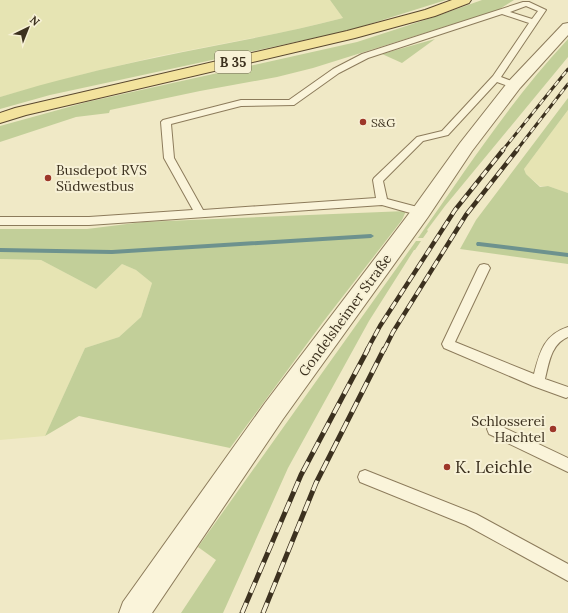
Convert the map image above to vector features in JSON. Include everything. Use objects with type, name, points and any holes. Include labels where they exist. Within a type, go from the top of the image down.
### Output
[{"type":"main road","name":"B 35","points":[[0,118],[21,111],[350,35],[430,13],[464,0]]},
{"type":"street","name":"Gondelsheimer Straße","points":[[134,613],[274,411],[421,212],[466,146],[505,81],[568,27]]},
{"type":"lane","points":[[200,214],[169,158],[166,122],[241,103],[291,102],[336,71],[365,56],[526,4],[542,10],[534,22],[505,81],[445,133],[420,139],[378,180],[382,201]]},
{"type":"lane","points":[[503,12],[534,22]]},
{"type":"lane","points":[[0,221],[89,221],[382,201],[421,212]]},
{"type":"lane","points":[[484,268],[448,344],[538,382],[566,392]]},
{"type":"lane","points":[[538,382],[547,349],[555,338],[568,332]]},
{"type":"lane","points":[[494,429],[568,466]]},
{"type":"lane","points":[[365,477],[471,519],[568,573]]},
{"type":"shaded area","points":[[0,0],[330,0],[343,18],[289,31],[159,56],[84,74],[0,97]]},
{"type":"shaded area","points":[[568,110],[568,193],[548,186],[540,186],[526,174],[524,169]]},
{"type":"shaded area","points":[[0,259],[41,260],[96,289],[122,264],[136,270],[152,283],[141,317],[119,337],[85,348],[45,436],[0,440]]},
{"type":"green space","points":[[330,0],[446,0],[357,28],[50,95],[0,109],[0,97],[59,80],[139,61],[274,34],[343,18]]},
{"type":"green space","points":[[482,0],[514,0],[498,10],[313,68],[277,77],[110,110],[109,113],[76,117],[0,142],[0,126],[87,102],[357,42]]},
{"type":"green space","points":[[435,39],[402,63],[382,54]]},
{"type":"green space","points":[[568,39],[568,57],[445,206],[427,230],[428,231],[423,238],[418,238],[508,111],[547,62]]},
{"type":"green space","points":[[568,98],[568,110],[524,169],[526,174],[540,187],[548,186],[568,193],[568,264],[460,249],[476,220]]},
{"type":"green space","points":[[406,211],[402,220],[323,322],[230,448],[79,416],[45,436],[85,348],[119,337],[141,317],[152,283],[136,270],[122,264],[96,289],[41,260],[0,259],[0,229],[87,229],[143,222]]},
{"type":"green space","points":[[416,241],[421,241],[369,321],[288,468],[223,613],[181,613],[216,560],[198,547]]},
{"type":"waterway","points":[[0,250],[112,252],[371,236]]},
{"type":"waterway","points":[[479,244],[568,255]]},
{"type":"railway","points":[[502,151],[568,69]]},
{"type":"railway","points":[[516,151],[568,84]]},
{"type":"railway","points":[[367,350],[380,326],[455,210],[503,150]]},
{"type":"railway","points":[[384,350],[393,332],[466,215],[517,150]]},
{"type":"railway","points":[[242,613],[301,475],[368,349]]},
{"type":"railway","points":[[263,613],[316,483],[384,349]]},
{"type":"place","name":"S&G","points":[[363,122]]},
{"type":"place","name":"Busdepot RVS Südwestbus","points":[[48,178]]},
{"type":"place","name":"Schlosserei Hachtel","points":[[553,429]]},
{"type":"place","name":"K. Leichle","points":[[447,467]]}]
